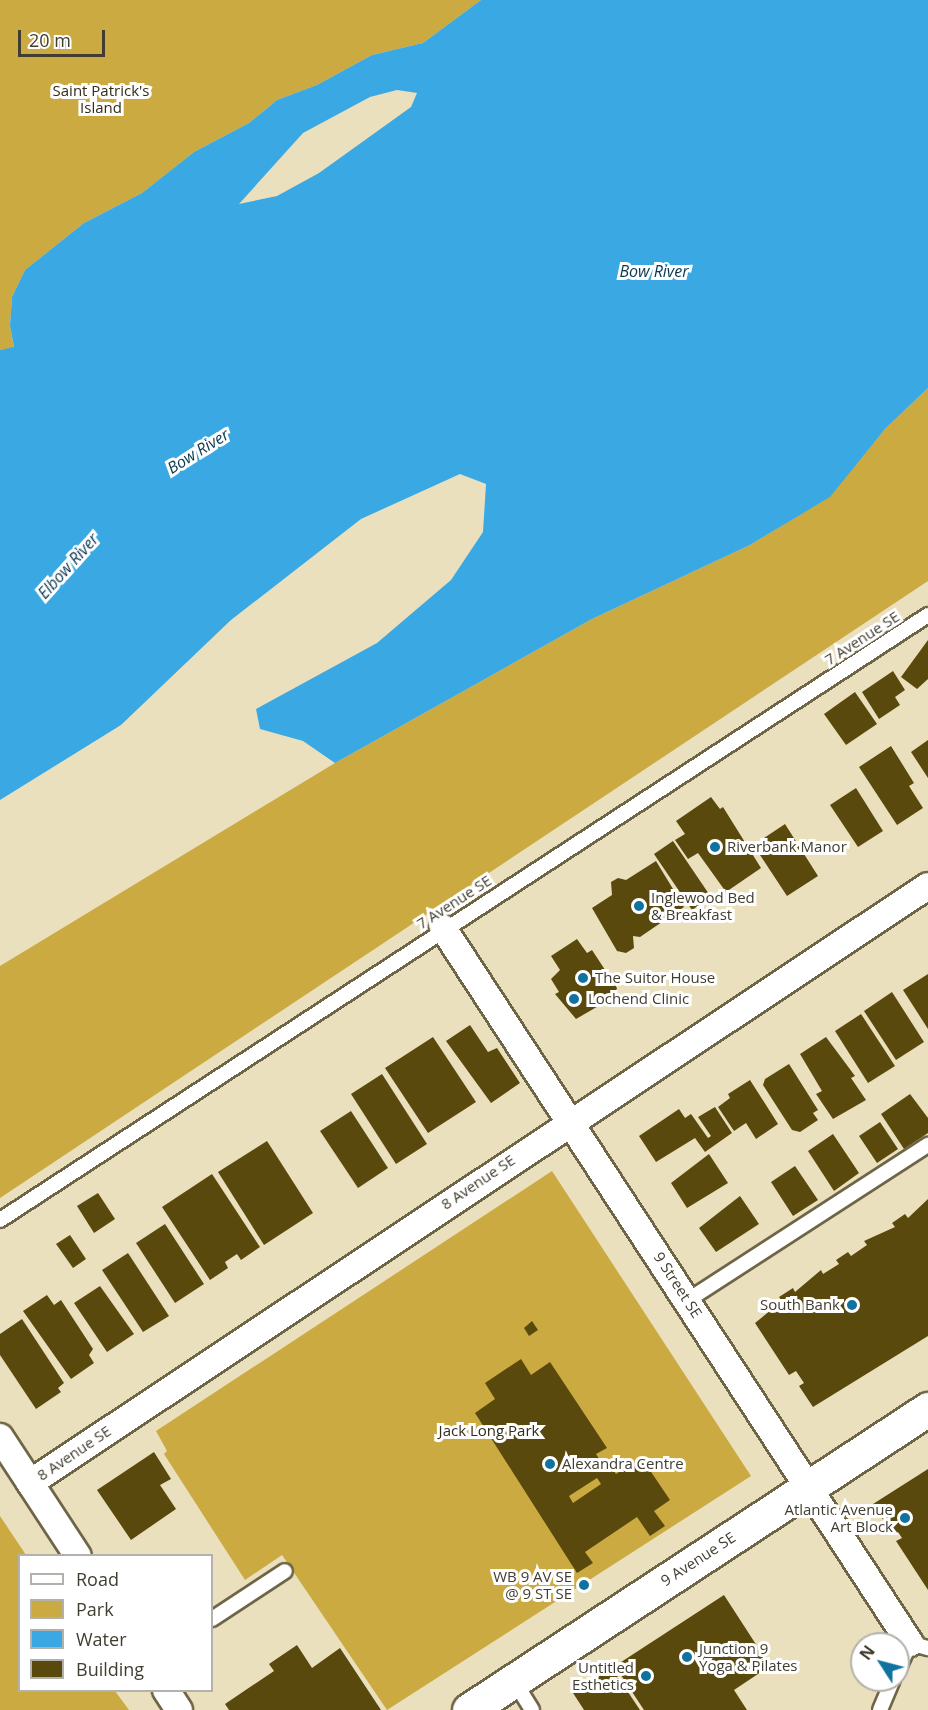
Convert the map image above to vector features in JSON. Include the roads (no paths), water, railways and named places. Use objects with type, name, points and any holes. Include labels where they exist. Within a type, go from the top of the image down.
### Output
[{"type":"main road","name":"9 Avenue SE","points":[[469,1710],[928,1409]]},
{"type":"street","name":"8 Avenue SE","points":[[30,1483],[570,1121],[928,886]]},
{"type":"street","name":"9 Street SE","points":[[443,928],[808,1486],[919,1646]]},
{"type":"street","points":[[0,1437],[77,1554]]},
{"type":"street","points":[[167,1692],[179,1710]]},
{"type":"lane","name":"7 Avenue SE","points":[[0,1220],[443,928],[928,615]]},
{"type":"lane","points":[[688,1300],[928,1145]]},
{"type":"lane","points":[[213,1618],[285,1571]]},
{"type":"lane","points":[[514,1681],[532,1710]]},
{"type":"lane","points":[[880,1710],[888,1692]]},
{"type":"water","name":"Bow River","points":[[481,0],[928,0],[928,388],[885,429],[830,497],[750,545],[592,619],[335,763],[303,741],[260,729],[256,709],[377,643],[451,580],[483,532],[486,484],[460,474],[361,519],[231,620],[121,725],[0,800],[0,350],[14,347],[10,326],[12,297],[25,270],[84,223],[142,193],[194,152],[249,123],[277,100],[317,85],[372,55],[423,43]],"holes":[[[397,90],[417,93],[411,107],[319,173],[277,196],[239,204],[303,133],[370,97]]]},
{"type":"place","name":"Riverbank Manor","points":[[715,847]]},
{"type":"place","name":"Inglewood Bed & Breakfast","points":[[639,906]]},
{"type":"place","name":"The Suitor House","points":[[583,978]]},
{"type":"place","name":"Lochend Clinic","points":[[574,999]]},
{"type":"place","name":"South Bank","points":[[852,1305]]},
{"type":"place","name":"Alexandra Centre","points":[[550,1464]]},
{"type":"place","name":"Atlantic Avenue Art Block","points":[[905,1518]]},
{"type":"place","name":"WB 9 AV SE @ 9 ST SE","points":[[584,1585]]},
{"type":"place","name":"Junction 9 Yoga & Pilates","points":[[687,1657]]},
{"type":"place","name":"Untitled Esthetics","points":[[646,1676]]},
{"type":"park label","name":"Saint Patrick's Island","points":[[101,98]]},
{"type":"park label","name":"Jack Long Park","points":[[489,1431]]},
{"type":"water label","name":"Elbow River","points":[[68,566]]}]
